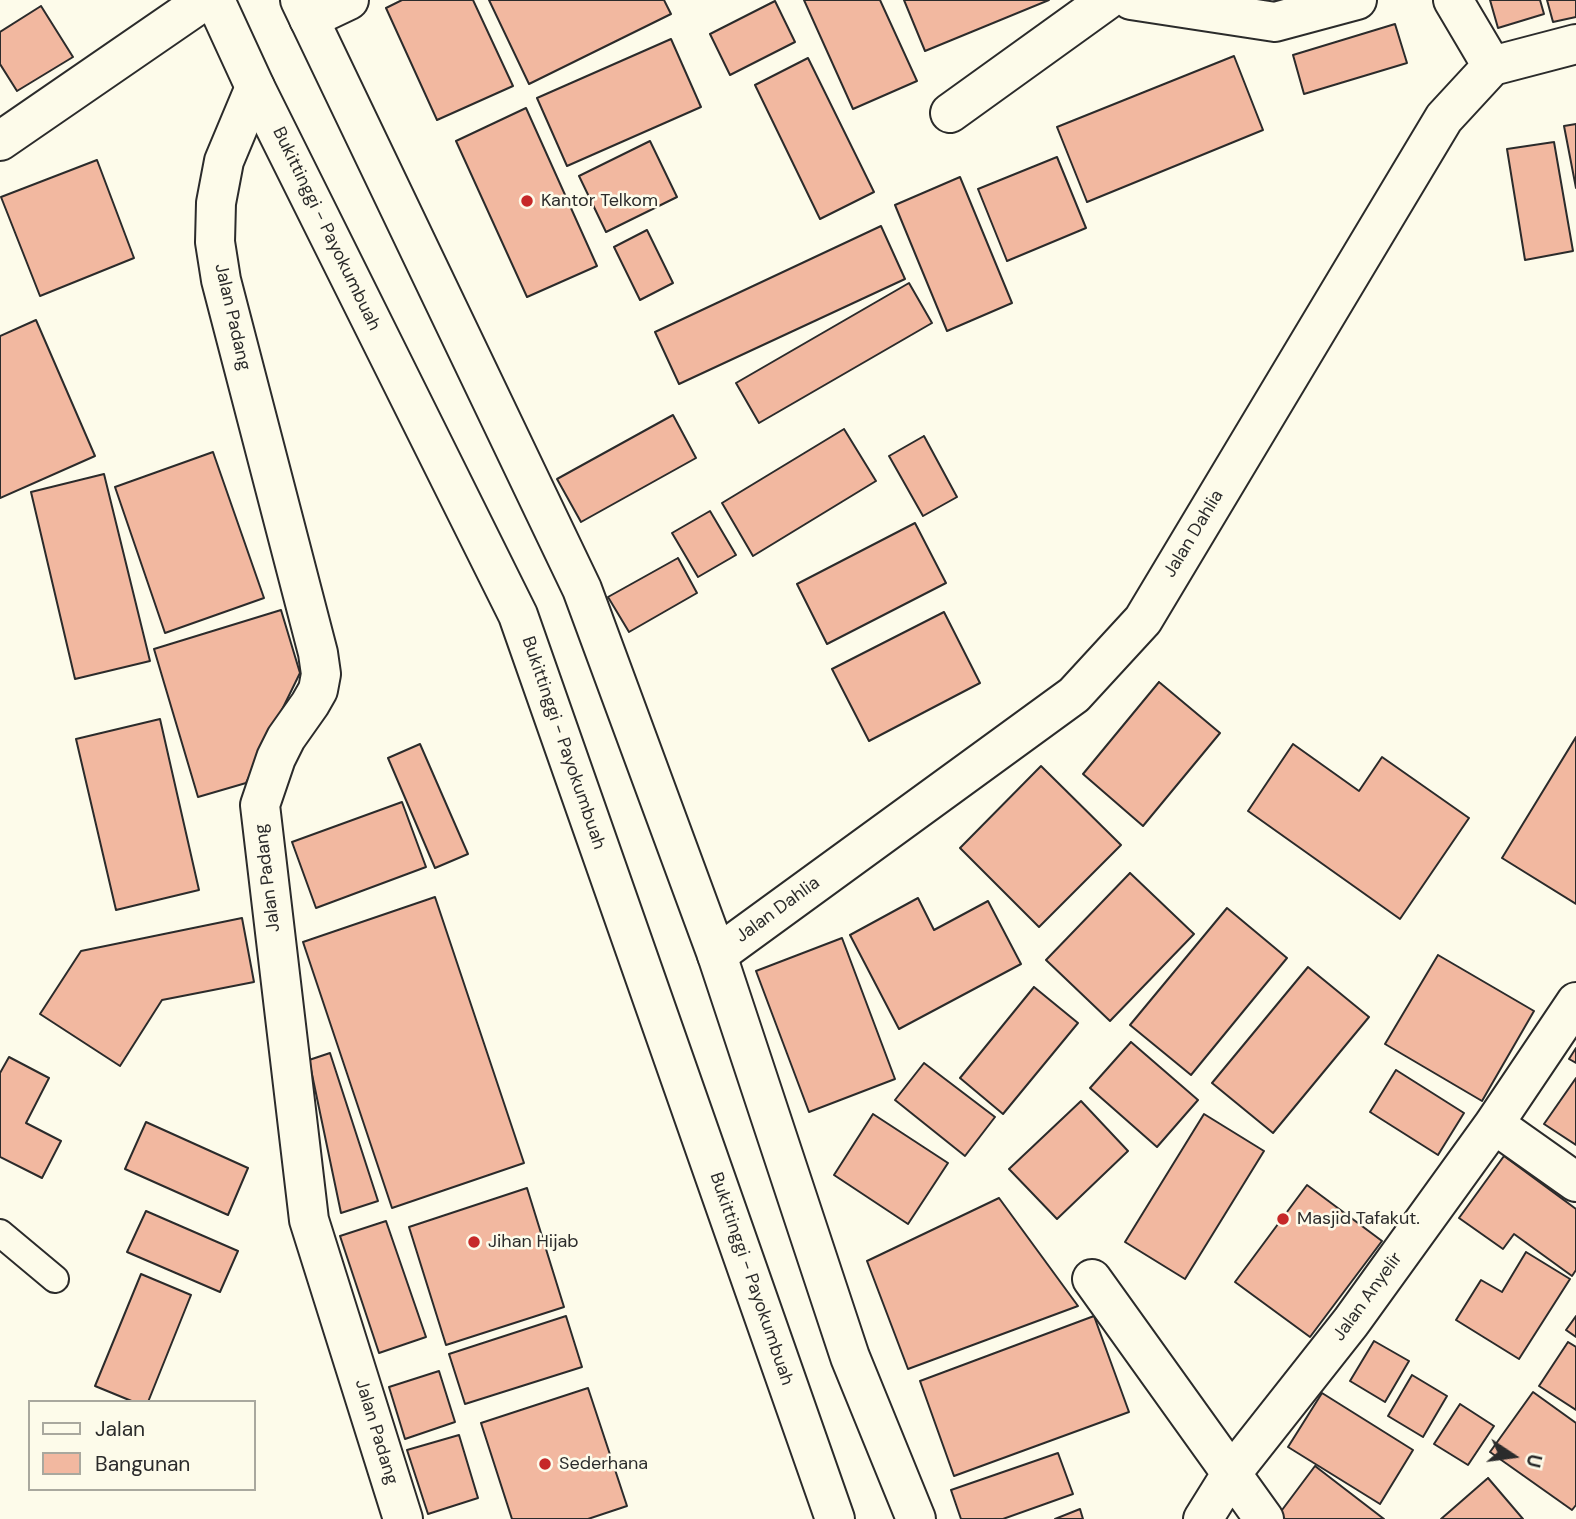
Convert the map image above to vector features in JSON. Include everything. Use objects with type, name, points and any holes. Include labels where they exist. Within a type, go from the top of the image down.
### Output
[{"type":"main road","points":[[0,141],[205,0]]},
{"type":"main road","name":"Bukittinggi - Payokumbuah","points":[[215,0],[255,87],[518,615],[835,1519]]},
{"type":"main road","points":[[349,0],[305,10],[582,589],[717,955],[850,1357],[916,1519]]},
{"type":"main road","points":[[950,113],[1107,0]]},
{"type":"main road","points":[[1130,0],[1275,22],[1357,0]]},
{"type":"main road","points":[[1453,0],[1492,66],[1576,44]]},
{"type":"main road","name":"Jalan Dahlia","points":[[717,955],[1074,695],[1143,620],[1444,118],[1492,66]]},
{"type":"main road","name":"Jalan Padang","points":[[255,87],[224,161],[216,203],[215,242],[221,280],[318,653],[321,674],[318,690],[276,758],[260,805],[309,1220],[403,1519]]},
{"type":"main road","name":"Jalan Anyelir","points":[[1203,1519],[1231,1474],[1351,1322],[1494,1124],[1576,1002]]},
{"type":"main road","points":[[1494,1124],[1576,1182]]},
{"type":"main road","points":[[1092,1279],[1264,1519]]},
{"type":"lane","points":[[0,1233],[55,1279]]},
{"type":"building","points":[[402,0],[473,0],[513,86],[437,120],[386,8]]},
{"type":"building","points":[[489,0],[664,0],[671,14],[529,84]]},
{"type":"building","points":[[804,0],[880,0],[917,81],[853,109]]},
{"type":"building","points":[[904,0],[1049,0],[925,51]]},
{"type":"building","points":[[1490,0],[1540,0],[1544,14],[1498,28]]},
{"type":"building","points":[[1547,0],[1576,0],[1576,17],[1553,22]]},
{"type":"building","points":[[775,1],[795,42],[730,75],[710,34]]},
{"type":"building","points":[[41,6],[73,57],[17,91],[0,64],[0,32]]},
{"type":"building","points":[[1395,24],[1407,63],[1304,94],[1293,55]]},
{"type":"building","points":[[671,39],[701,107],[567,166],[537,98]]},
{"type":"building","points":[[1234,56],[1263,130],[1087,202],[1057,127]]},
{"type":"building","points":[[808,58],[874,192],[820,219],[755,85]]},
{"type":"building","points":[[526,108],[597,266],[527,297],[456,141]]},
{"type":"building","points":[[1576,124],[1576,188],[1564,126]]},
{"type":"building","points":[[650,141],[677,197],[606,232],[579,176]]},
{"type":"building","points":[[1554,142],[1573,251],[1525,260],[1507,149]]},
{"type":"building","points":[[1057,157],[1086,228],[1007,261],[978,189]]},
{"type":"building","points":[[97,160],[134,258],[40,296],[1,197]]},
{"type":"building","points":[[960,177],[1012,303],[947,331],[895,205]]},
{"type":"building","points":[[881,226],[905,279],[679,384],[655,332]]},
{"type":"building","points":[[647,230],[673,283],[640,300],[614,247]]},
{"type":"building","points":[[909,283],[932,323],[759,423],[736,383]]},
{"type":"building","points":[[36,320],[95,456],[0,498],[0,336]]},
{"type":"building","points":[[673,415],[696,458],[581,522],[557,479]]},
{"type":"building","points":[[844,429],[876,481],[753,556],[722,503]]},
{"type":"building","points":[[924,436],[957,497],[923,516],[889,456]]},
{"type":"building","points":[[213,452],[264,598],[165,633],[115,487]]},
{"type":"building","points":[[104,474],[150,661],[75,679],[31,492]]},
{"type":"building","points":[[710,511],[736,555],[698,577],[672,533]]},
{"type":"building","points":[[915,523],[946,583],[827,644],[797,584]]},
{"type":"building","points":[[678,558],[697,593],[629,632],[608,597]]},
{"type":"building","points":[[281,610],[300,673],[246,783],[198,797],[154,649]]},
{"type":"building","points":[[944,612],[980,683],[869,741],[832,669]]},
{"type":"building","points":[[1159,682],[1220,733],[1143,826],[1083,774]]},
{"type":"building","points":[[160,719],[199,890],[116,910],[76,739]]},
{"type":"building","points":[[1576,737],[1576,904],[1502,858]]},
{"type":"building","points":[[420,744],[468,854],[435,868],[388,758]]},
{"type":"building","points":[[1293,744],[1359,791],[1382,757],[1469,818],[1400,919],[1248,811]]},
{"type":"building","points":[[1041,766],[1121,845],[1039,927],[960,848]]},
{"type":"building","points":[[402,802],[426,867],[316,908],[292,842]]},
{"type":"building","points":[[1130,873],[1194,934],[1110,1021],[1046,960]]},
{"type":"building","points":[[435,897],[524,1163],[392,1208],[303,942]]},
{"type":"building","points":[[918,898],[934,930],[988,901],[1021,964],[899,1029],[850,935]]},
{"type":"building","points":[[1227,908],[1287,958],[1191,1075],[1130,1025]]},
{"type":"building","points":[[242,918],[254,982],[162,1000],[120,1066],[40,1014],[81,951]]},
{"type":"building","points":[[842,938],[895,1079],[809,1112],[756,971]]},
{"type":"building","points":[[1438,955],[1534,1011],[1482,1101],[1385,1044]]},
{"type":"building","points":[[1308,967],[1369,1017],[1273,1133],[1212,1083]]},
{"type":"building","points":[[1034,987],[1078,1023],[1003,1114],[960,1078]]},
{"type":"building","points":[[1131,1042],[1198,1100],[1157,1147],[1090,1088]]},
{"type":"building","points":[[1576,1048],[1576,1063],[1569,1059]]},
{"type":"building","points":[[330,1053],[378,1201],[341,1213],[309,1060]]},
{"type":"building","points":[[9,1057],[49,1078],[26,1123],[61,1141],[42,1178],[0,1157],[0,1073]]},
{"type":"building","points":[[924,1063],[995,1117],[965,1156],[895,1100]]},
{"type":"building","points":[[1396,1070],[1464,1113],[1438,1155],[1370,1112]]},
{"type":"building","points":[[1576,1078],[1576,1145],[1544,1124]]},
{"type":"building","points":[[1081,1101],[1128,1151],[1057,1219],[1009,1169]]},
{"type":"building","points":[[873,1114],[948,1163],[908,1224],[834,1175]]},
{"type":"building","points":[[1204,1114],[1264,1151],[1185,1279],[1125,1242]]},
{"type":"building","points":[[146,1122],[248,1168],[228,1215],[125,1169]]},
{"type":"building","points":[[1504,1156],[1576,1209],[1576,1270],[1572,1276],[1514,1234],[1503,1249],[1459,1218]]},
{"type":"building","points":[[1307,1185],[1382,1241],[1310,1337],[1235,1282]]},
{"type":"building","points":[[527,1188],[564,1307],[446,1345],[409,1227]]},
{"type":"building","points":[[999,1198],[1078,1306],[908,1369],[867,1261]]},
{"type":"building","points":[[146,1211],[238,1251],[220,1292],[127,1252]]},
{"type":"building","points":[[386,1221],[426,1337],[379,1353],[340,1236]]},
{"type":"building","points":[[1526,1252],[1570,1279],[1519,1359],[1456,1320],[1481,1280],[1502,1292]]},
{"type":"building","points":[[141,1274],[191,1295],[149,1400],[129,1400],[95,1386]]},
{"type":"building","points":[[566,1316],[582,1367],[465,1404],[449,1354]]},
{"type":"building","points":[[1094,1316],[1129,1412],[954,1476],[920,1381]]},
{"type":"building","points":[[1576,1316],[1576,1337],[1566,1330]]},
{"type":"building","points":[[1374,1341],[1409,1361],[1385,1402],[1350,1381]]},
{"type":"building","points":[[1568,1342],[1576,1347],[1576,1410],[1539,1386]]},
{"type":"building","points":[[439,1371],[455,1422],[405,1439],[389,1387]]},
{"type":"building","points":[[1412,1375],[1447,1396],[1423,1437],[1388,1416]]},
{"type":"building","points":[[588,1388],[627,1506],[588,1519],[512,1519],[481,1423]]},
{"type":"building","points":[[1533,1392],[1576,1423],[1576,1505],[1572,1510],[1490,1452]]},
{"type":"building","points":[[1322,1393],[1413,1450],[1380,1504],[1288,1447]]},
{"type":"building","points":[[1460,1404],[1494,1426],[1468,1465],[1434,1444]]},
{"type":"building","points":[[459,1435],[478,1498],[428,1514],[407,1450]]},
{"type":"building","points":[[1058,1453],[1073,1494],[1003,1519],[961,1519],[951,1490]]},
{"type":"building","points":[[1315,1466],[1384,1519],[1285,1519],[1279,1514]]},
{"type":"building","points":[[1488,1478],[1523,1519],[1441,1519]]},
{"type":"building","points":[[1080,1509],[1083,1519],[1055,1519]]},
{"type":"place","name":"Kantor Telkom","points":[[527,201]]},
{"type":"place","name":"Masjid Tafakut.","points":[[1283,1219]]},
{"type":"place","name":"Jihan Hijab","points":[[474,1242]]},
{"type":"place","name":"Sederhana","points":[[545,1464]]}]
